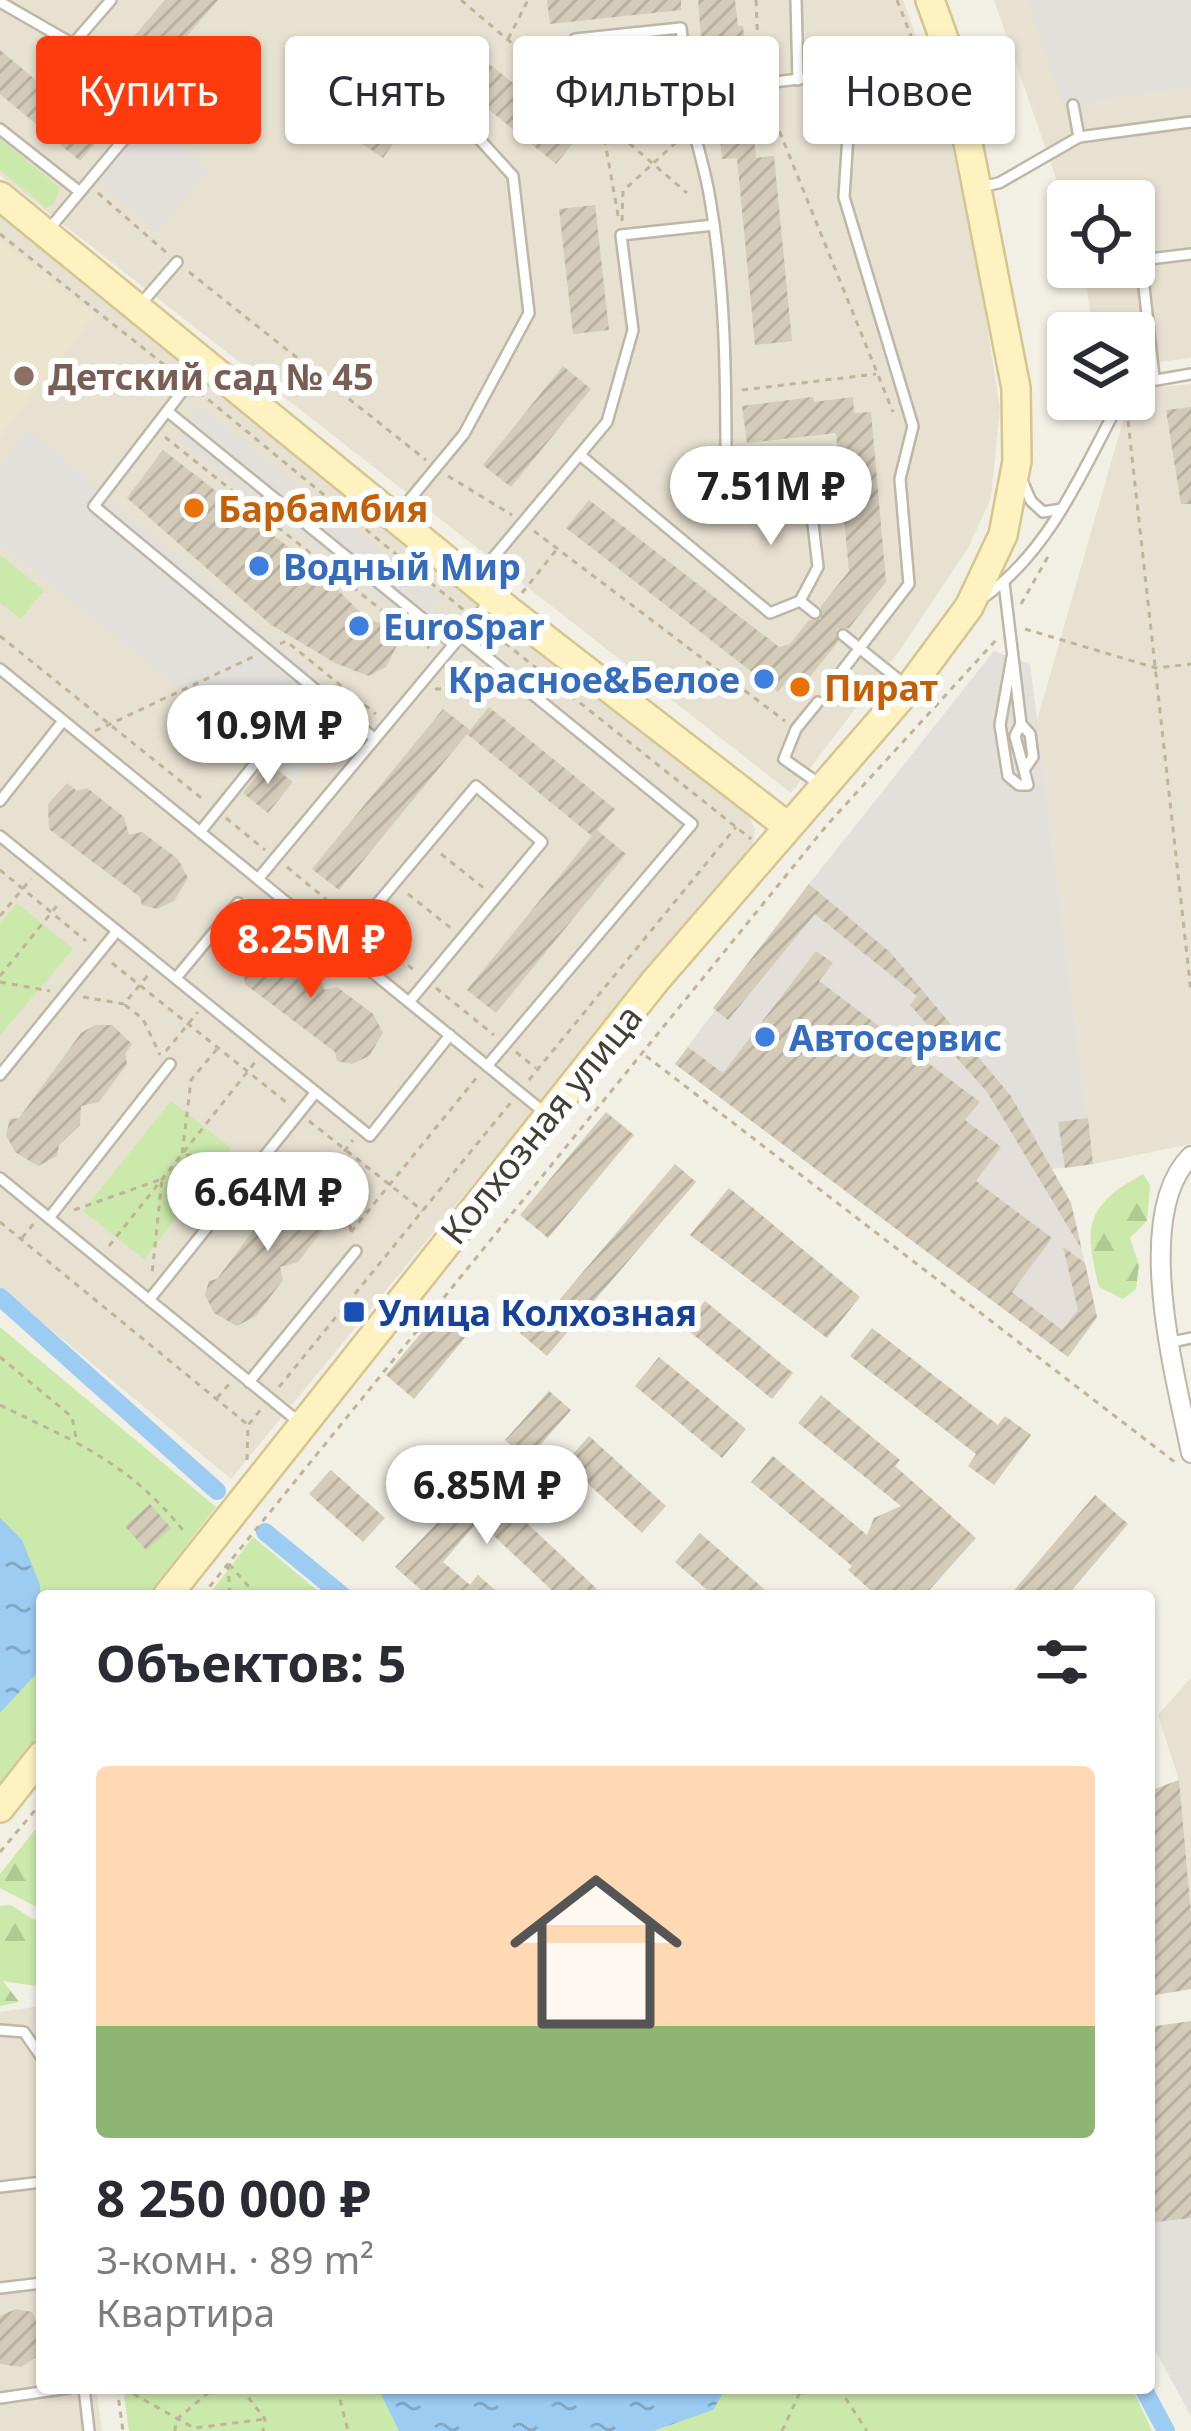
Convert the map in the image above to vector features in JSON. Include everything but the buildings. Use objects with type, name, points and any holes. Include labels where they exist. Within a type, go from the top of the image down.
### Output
[{"type":"main road","name":"Колхозная улица","points":[[930,0],[943,36]]},
{"type":"main road","name":"Колхозная улица","points":[[173,1590],[212,1554],[266,1489],[300,1423],[820,785],[909,688],[970,607],[1003,536],[1017,461],[1016,388],[970,144]]},
{"type":"main road","points":[[0,196],[139,305],[197,372],[398,515],[488,608],[787,826]]},
{"type":"main road","points":[[0,1808],[36,1763]]},
{"type":"street","points":[[1191,1156],[1160,1217],[1182,1340],[1191,1453]]},
{"type":"lane","points":[[0,2],[73,44],[112,0]]},
{"type":"lane","points":[[796,0],[798,80]]},
{"type":"lane","points":[[604,36],[681,28],[682,36]]},
{"type":"lane","points":[[779,82],[803,79]]},
{"type":"lane","points":[[1073,105],[1078,136]]},
{"type":"lane","points":[[979,187],[999,183],[1078,136],[1191,122]]},
{"type":"lane","points":[[0,129],[84,188]]},
{"type":"lane","points":[[46,232],[121,144]]},
{"type":"lane","points":[[398,515],[464,434],[529,313],[513,176],[484,144]]},
{"type":"lane","points":[[580,455],[770,613],[800,601],[818,567],[806,464],[743,472],[726,459],[726,317],[714,225],[693,144]]},
{"type":"lane","points":[[832,683],[909,584],[900,479],[913,426],[844,197],[847,144]]},
{"type":"lane","points":[[258,879],[488,608],[523,522],[607,422],[633,330],[621,235],[714,225]]},
{"type":"lane","points":[[1147,312],[1142,260],[1191,254]]},
{"type":"lane","points":[[139,305],[177,262]]},
{"type":"lane","points":[[197,372],[94,506],[375,739]]},
{"type":"lane","points":[[1155,377],[1191,374]]},
{"type":"lane","points":[[167,412],[524,687],[692,824],[487,1066]]},
{"type":"lane","points":[[970,607],[1004,583],[1062,509],[1110,420]]},
{"type":"lane","points":[[1017,461],[1031,501],[1043,512],[1062,509]]},
{"type":"lane","points":[[1004,583],[1021,724],[1030,734],[1033,757],[1026,767],[1028,784],[1018,785],[1008,776],[1000,725],[1012,657]]},
{"type":"lane","points":[[800,601],[815,613]]},
{"type":"lane","points":[[843,635],[909,688]]},
{"type":"lane","points":[[0,669],[548,1115]]},
{"type":"lane","points":[[818,702],[796,729],[784,759],[820,785]]},
{"type":"lane","points":[[0,801],[63,721]]},
{"type":"lane","points":[[200,832],[258,760]]},
{"type":"lane","points":[[341,947],[476,786],[542,842],[409,1002]]},
{"type":"lane","points":[[0,836],[370,1136],[450,1036]]},
{"type":"lane","points":[[176,978],[238,903]]},
{"type":"lane","points":[[0,1075],[117,931]]},
{"type":"lane","points":[[46,1215],[170,1064]]},
{"type":"lane","points":[[149,1300],[316,1092]]},
{"type":"lane","points":[[0,1178],[300,1423]]},
{"type":"lane","points":[[250,1382],[356,1251]]},
{"type":"lane","points":[[0,2030],[24,2032],[36,2049]]},
{"type":"lane","points":[[0,2187],[36,2183]]},
{"type":"lane","points":[[0,2288],[36,2284]]},
{"type":"lane","points":[[0,2398],[36,2393]]},
{"type":"lane","points":[[85,2394],[89,2431]]},
{"type":"path","points":[[461,0],[513,44]]},
{"type":"path","points":[[508,40],[528,0]]},
{"type":"path","points":[[755,36],[756,0]]},
{"type":"path","points":[[897,0],[911,36]]},
{"type":"path","points":[[779,143],[896,420]]},
{"type":"path","points":[[605,144],[621,235]]},
{"type":"path","points":[[630,144],[687,193]]},
{"type":"path","points":[[621,235],[622,191],[675,144]]},
{"type":"path","points":[[84,188],[434,466],[523,522],[796,729]]},
{"type":"path","points":[[0,234],[197,372],[488,608],[559,686],[736,827]]},
{"type":"path","points":[[726,392],[878,374]]},
{"type":"path","points":[[1116,438],[1127,417],[1191,992]]},
{"type":"path","points":[[154,428],[442,658]]},
{"type":"path","points":[[203,1590],[212,1554],[645,1054],[827,825],[1009,625],[1056,542]]},
{"type":"path","points":[[488,608],[557,548]]},
{"type":"path","points":[[1009,625],[1156,668],[1191,664]]},
{"type":"path","points":[[82,737],[286,641],[388,724]]},
{"type":"path","points":[[416,689],[559,686]]},
{"type":"path","points":[[0,1222],[248,1425],[754,801]]},
{"type":"path","points":[[428,843],[496,898]]},
{"type":"path","points":[[0,916],[40,868]]},
{"type":"path","points":[[0,870],[423,1210]]},
{"type":"path","points":[[395,883],[462,938]]},
{"type":"path","points":[[0,976],[69,891]]},
{"type":"path","points":[[124,1004],[142,1019],[161,1057],[206,1003]]},
{"type":"path","points":[[182,1155],[191,1080],[218,1048]]},
{"type":"path","points":[[99,1259],[265,1051]]},
{"type":"path","points":[[645,1054],[1191,1475]]},
{"type":"path","points":[[362,1129],[336,1162],[351,1232],[487,1066]]},
{"type":"path","points":[[21,1239],[46,1215],[162,1180]]},
{"type":"path","points":[[149,1300],[162,1180]]},
{"type":"path","points":[[356,1251],[363,1284]]},
{"type":"path","points":[[0,1357],[72,1418],[77,1443]]},
{"type":"path","points":[[216,1400],[238,1373]]},
{"type":"path","points":[[0,1405],[114,1463],[158,1498],[251,1590]]},
{"type":"path","points":[[212,1554],[227,1590]]},
{"type":"path","points":[[0,1852],[36,1809]]},
{"type":"path","points":[[120,2394],[123,2431]]},
{"type":"path","points":[[130,2394],[194,2430],[266,2419]]},
{"type":"path","points":[[175,2431],[176,2420],[207,2394]]},
{"type":"path","points":[[246,2394],[266,2419]]},
{"type":"path","points":[[339,2394],[348,2431]]},
{"type":"path","points":[[782,2431],[799,2394]]},
{"type":"path","points":[[843,2394],[867,2431]]},
{"type":"path","points":[[263,2431],[266,2419]]},
{"type":"shaded area","points":[[0,0],[903,0],[916,36],[803,36],[803,144],[952,144],[1000,409],[991,498],[968,548],[900,650],[791,793],[0,175]]},
{"type":"shaded area","points":[[994,0],[1191,0],[1191,358],[1155,362],[1155,312],[1090,312],[1087,288],[1155,288],[1155,180],[1057,180],[1015,60],[1015,36],[1007,36]]},
{"type":"shaded area","points":[[1027,0],[1191,0],[1191,87],[1064,106]]},
{"type":"shaded area","points":[[127,144],[179,144],[209,170],[157,231],[96,180]]},
{"type":"shaded area","name":"Водный Мир","points":[[0,215],[748,815],[755,829],[753,843],[231,1479],[0,1287]]},
{"type":"shaded area","name":"Детский сад № 45","points":[[0,240],[95,315],[0,437]]},
{"type":"shaded area","points":[[1191,384],[1191,1144],[1093,1164],[1037,721],[1123,420],[1155,420],[1155,387]]},
{"type":"shaded area","points":[[199,406],[440,597],[416,628],[175,436]]},
{"type":"shaded area","points":[[29,430],[358,712],[295,781],[0,543],[0,468]]},
{"type":"shaded area","points":[[994,651],[1030,664],[1093,1164],[1052,1169],[1011,1096],[891,953],[809,884]]},
{"type":"shaded area","points":[[809,884],[891,953],[1011,1096],[1071,1203],[1097,1317],[1068,1357],[675,1064]]},
{"type":"shaded area","points":[[1191,1678],[1191,1912],[1179,1780],[1158,1715]]},
{"type":"shaded area","points":[[36,2007],[36,2394],[97,2394],[102,2431],[0,2431],[0,2012]]},
{"type":"shaded area","points":[[1191,2218],[1191,2416],[1155,2350],[1155,2222]]},
{"type":"green space","points":[[0,139],[60,188],[54,204],[46,208],[0,170]]},
{"type":"green space","points":[[0,555],[44,590],[21,619],[0,603]]},
{"type":"green space","points":[[17,903],[73,949],[0,1035],[0,923]]},
{"type":"green space","points":[[171,1101],[231,1148],[144,1259],[83,1211]]},
{"type":"green space","points":[[1143,1174],[1150,1185],[1147,1221],[1130,1238],[1139,1265],[1136,1289],[1123,1299],[1099,1287],[1091,1233],[1100,1207]]},
{"type":"green space","points":[[0,1327],[216,1507],[152,1590],[36,1590],[36,1739],[0,1785]]},
{"type":"green space","points":[[253,1537],[317,1590],[213,1590]]},
{"type":"green space","points":[[36,1829],[36,1907],[0,1888],[0,1874]]},
{"type":"green space","points":[[11,1905],[36,1921],[36,1986],[3,1981],[19,2002],[0,2006],[0,1906]]},
{"type":"green space","points":[[124,2394],[1135,2394],[1152,2431],[129,2431]]},
{"type":"water","points":[[0,1518],[22,1540],[40,1590],[36,1590],[36,1674],[0,1713]]},
{"type":"water","points":[[381,2394],[722,2394],[713,2410],[653,2431],[399,2431]]},
{"type":"waterway","points":[[0,1297],[217,1491]]},
{"type":"waterway","points":[[265,1532],[336,1590]]},
{"type":"waterway","points":[[1146,2394],[1166,2431]]},
{"type":"place","name":"Детский сад № 45","points":[[24,376]]},
{"type":"place","name":"Барбамбия","points":[[194,508]]},
{"type":"place","name":"Водный Мир","points":[[259,566]]},
{"type":"place","name":"EuroSpar","points":[[359,626]]},
{"type":"place","name":"Красное&Белое","points":[[764,679]]},
{"type":"place","name":"Пират","points":[[800,687]]},
{"type":"place","name":"Автосервис","points":[[765,1037]]},
{"type":"place","name":"Улица Колхозная","points":[[354,1312]]}]
